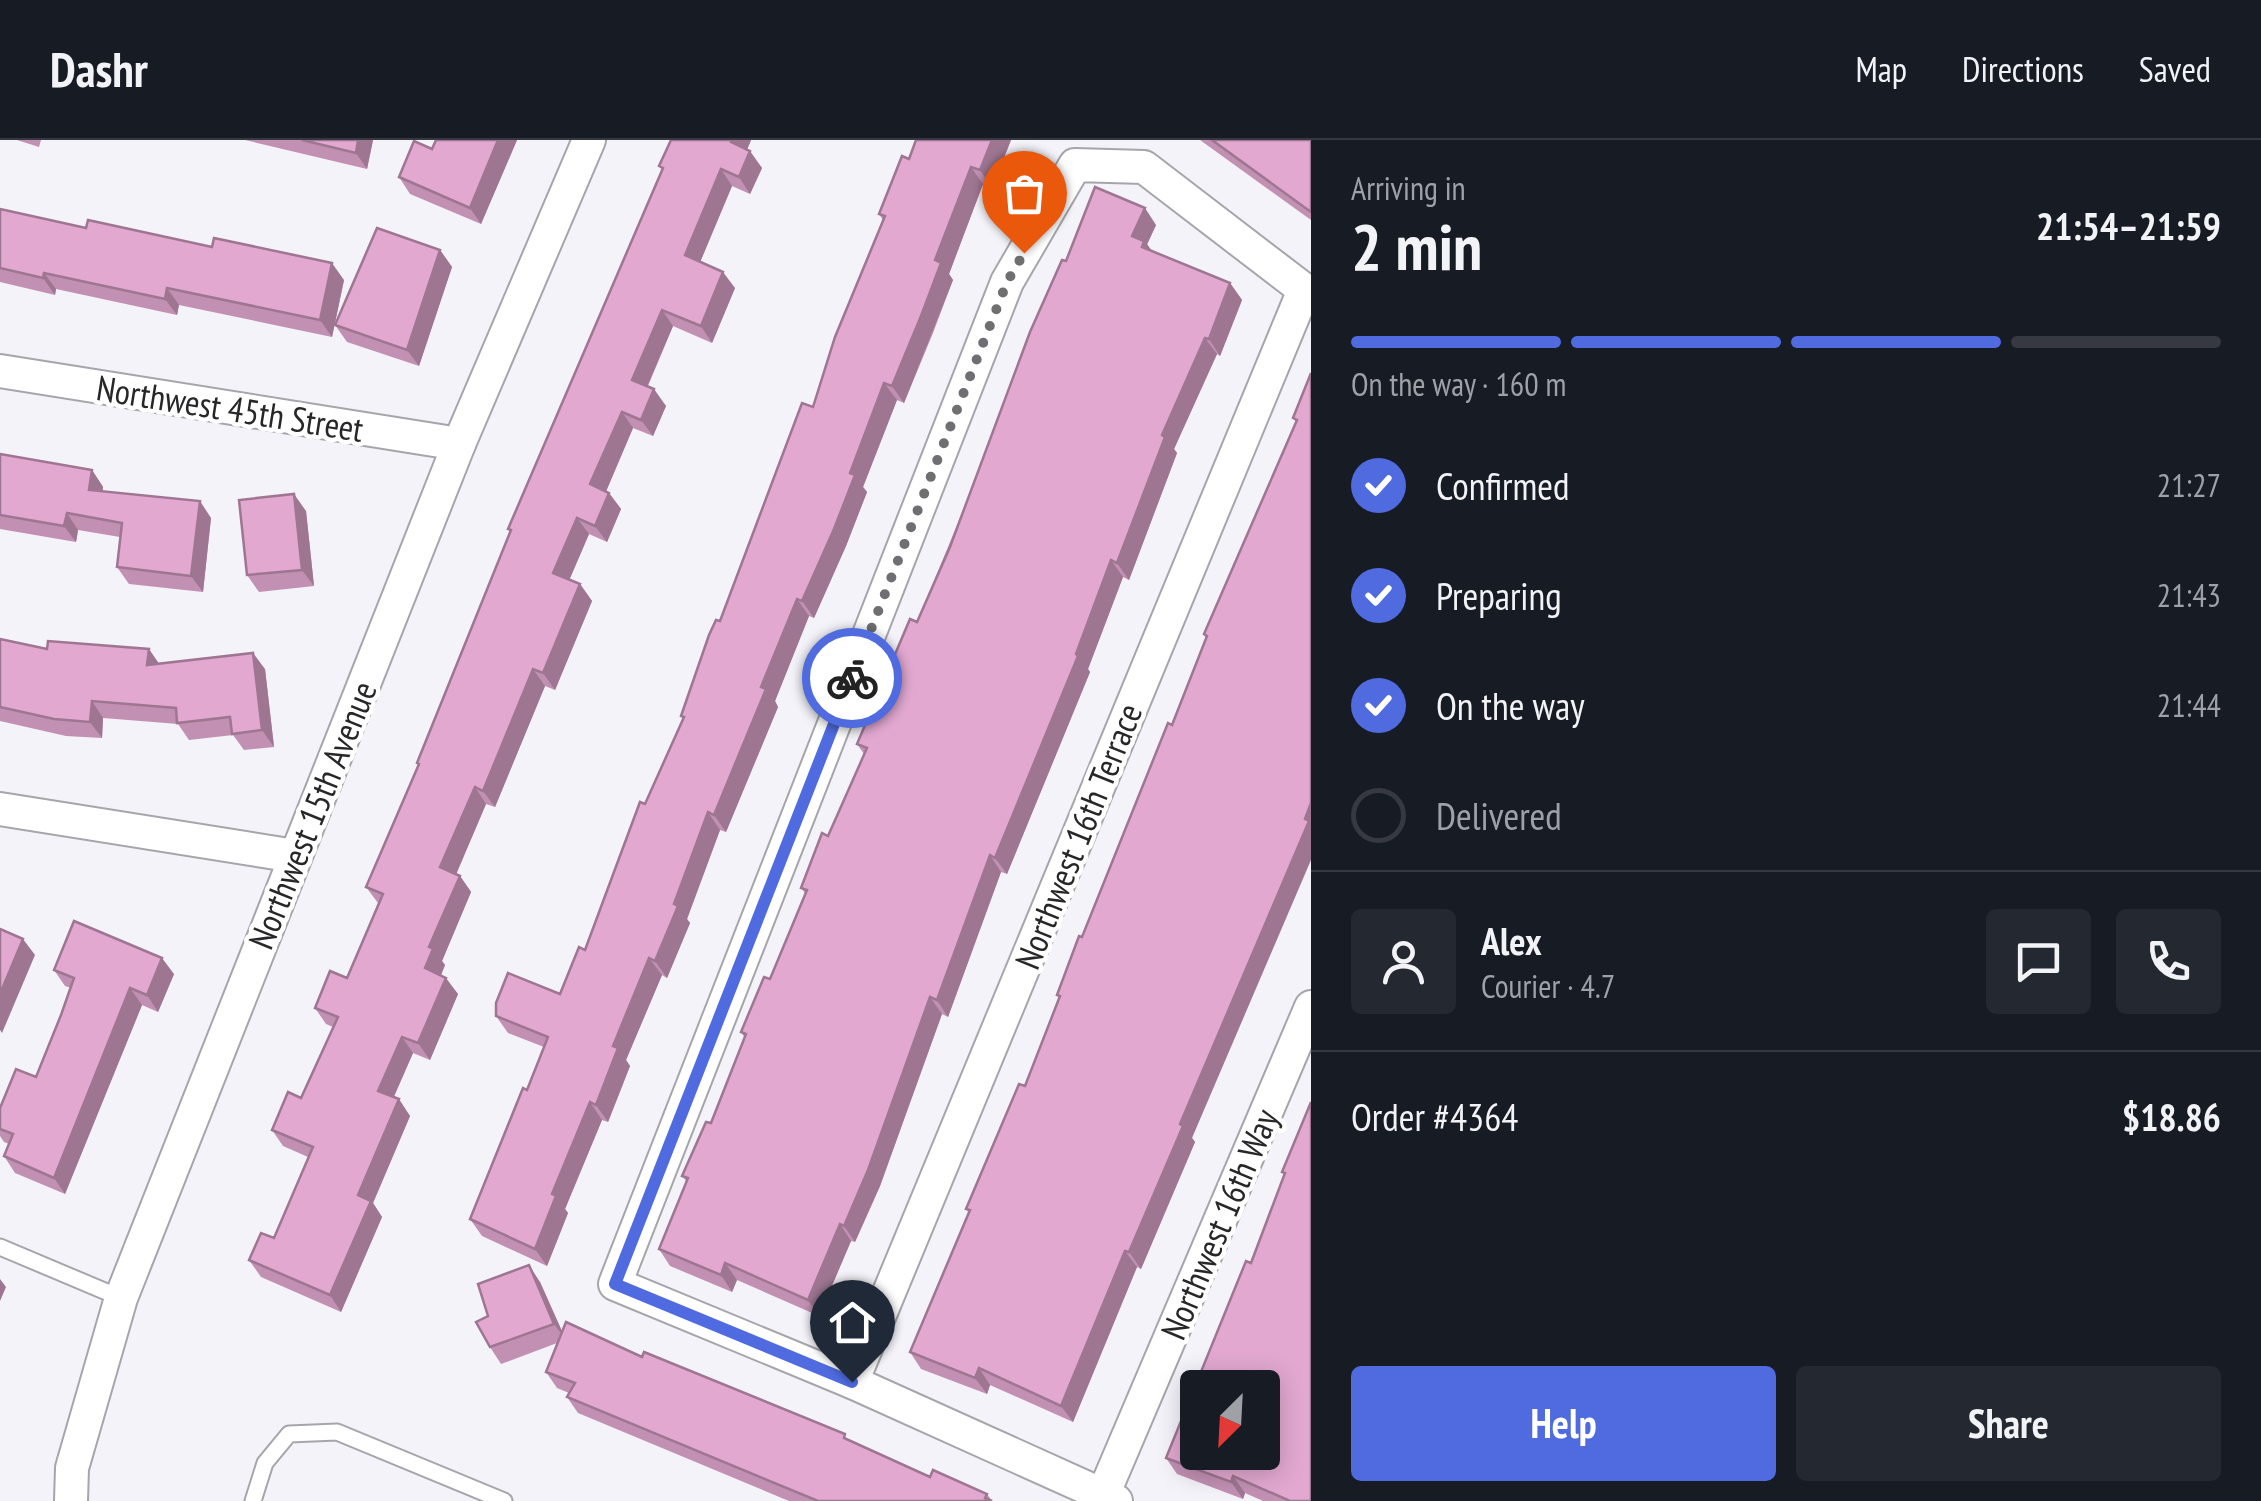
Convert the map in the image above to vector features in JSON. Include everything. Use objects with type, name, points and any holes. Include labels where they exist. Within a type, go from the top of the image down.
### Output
[{"type":"street","name":"Northwest 15th Avenue","points":[[71,1501],[72,1468],[121,1298],[460,444],[589,140]]},
{"type":"street","points":[[1110,1498],[852,1382],[615,1284],[1007,282],[1075,165],[1144,166],[1308,293]]},
{"type":"street","name":"Northwest 16th Terrace","points":[[852,1382],[1308,293]]},
{"type":"street","name":"Northwest 45th Street","points":[[0,371],[460,444]]},
{"type":"street","points":[[0,809],[295,856]]},
{"type":"street","name":"Northwest 16th Way","points":[[1110,1498],[1311,1007]]},
{"type":"lane","points":[[0,1247],[121,1298]]},
{"type":"lane","points":[[253,1501],[266,1463],[289,1434],[337,1432],[504,1501]]},
{"type":"building","points":[[302,140],[358,140],[356,153]]},
{"type":"building","points":[[436,140],[498,140],[470,208],[399,177],[414,141],[432,149]]},
{"type":"building","points":[[671,140],[732,140],[750,151],[739,177],[721,169],[685,255],[723,272],[701,326],[662,310],[632,380],[654,389],[641,420],[622,412],[590,484],[609,493],[595,526],[577,518],[553,573],[580,584],[543,673],[533,669],[483,791],[475,787],[440,867],[460,876],[429,947],[433,949],[425,968],[446,978],[418,1043],[402,1037],[378,1091],[399,1099],[358,1195],[371,1201],[330,1295],[249,1260],[261,1233],[274,1238],[313,1147],[272,1130],[288,1092],[301,1098],[338,1017],[315,1008],[330,971],[347,978],[383,894],[366,887],[419,764],[511,530],[508,529],[663,168],[659,166]]},
{"type":"building","points":[[916,140],[992,140],[980,170],[971,167],[935,260],[941,263],[921,316],[892,386],[884,383],[850,473],[855,475],[834,529],[802,601],[797,599],[761,687],[766,689],[714,815],[708,812],[674,904],[678,906],[655,961],[649,958],[613,1046],[618,1048],[596,1105],[590,1102],[552,1194],[556,1196],[535,1249],[470,1219],[548,1037],[496,1016],[496,1003],[508,973],[560,994],[579,947],[585,950],[640,802],[645,804],[684,717],[681,716],[709,635],[716,620],[720,621],[802,403],[813,407],[835,337],[885,216],[879,214],[902,156],[909,159]]},
{"type":"building","points":[[1212,140],[1311,140],[1311,212]]},
{"type":"building","points":[[1095,187],[1145,208],[1132,236],[1144,241],[1142,247],[1230,283],[1209,339],[1205,338],[1162,435],[1165,437],[1117,563],[1111,560],[1078,656],[995,858],[990,855],[937,1000],[930,997],[868,1170],[808,1300],[725,1263],[721,1275],[659,1249],[688,1178],[682,1176],[706,1122],[711,1123],[746,1034],[741,1032],[764,977],[770,979],[807,890],[801,888],[822,833],[828,836],[867,748],[857,744],[910,619],[917,622],[950,547],[1030,332],[1062,260],[1066,261]]},
{"type":"building","points":[[0,209],[86,228],[88,220],[212,247],[214,238],[332,263],[320,320],[167,288],[165,299],[44,273],[43,278],[0,268]]},
{"type":"building","points":[[377,228],[440,250],[407,350],[335,325]]},
{"type":"building","points":[[1311,373],[1311,803],[1305,819],[1309,821],[1180,1124],[1183,1126],[1129,1252],[1125,1251],[1061,1406],[979,1368],[975,1378],[910,1352],[1019,1084],[1025,1086],[1079,936],[1082,937],[1168,723],[1172,725],[1207,636],[1204,634],[1297,420],[1293,418]]},
{"type":"building","points":[[0,454],[92,470],[89,490],[200,501],[191,576],[117,567],[122,523],[67,513],[64,526],[0,515]]},
{"type":"building","points":[[294,494],[302,570],[247,575],[239,500]]},
{"type":"building","points":[[0,639],[47,649],[48,641],[149,649],[147,665],[253,653],[262,730],[232,734],[230,717],[177,723],[176,708],[92,701],[90,722],[0,707]]},
{"type":"building","points":[[74,921],[162,958],[147,995],[130,988],[54,1178],[4,1156],[13,1134],[0,1129],[0,1108],[16,1069],[36,1077],[61,1015],[74,978],[54,970]]},
{"type":"building","points":[[0,929],[23,939],[0,994]]},
{"type":"building","points":[[1311,1102],[1311,1501],[1290,1501],[1233,1476],[1231,1482],[1198,1470],[1280,1470],[1280,1370],[1202,1370],[1246,1261],[1251,1263],[1285,1173],[1282,1172]]},
{"type":"building","points":[[529,1265],[554,1324],[490,1347],[476,1322],[488,1316],[478,1284]]},
{"type":"building","points":[[566,1322],[642,1357],[644,1352],[845,1434],[844,1438],[930,1477],[933,1470],[987,1494],[985,1498],[992,1501],[818,1501],[567,1397],[575,1383],[546,1372]]},
{"type":"building","points":[[1180,1424],[1180,1463],[1166,1458]]},
{"type":"way so far","points":[[852,678],[1007,282],[1024,253]]},
{"type":"route","points":[[852,678],[615,1284],[852,1382]]}]
